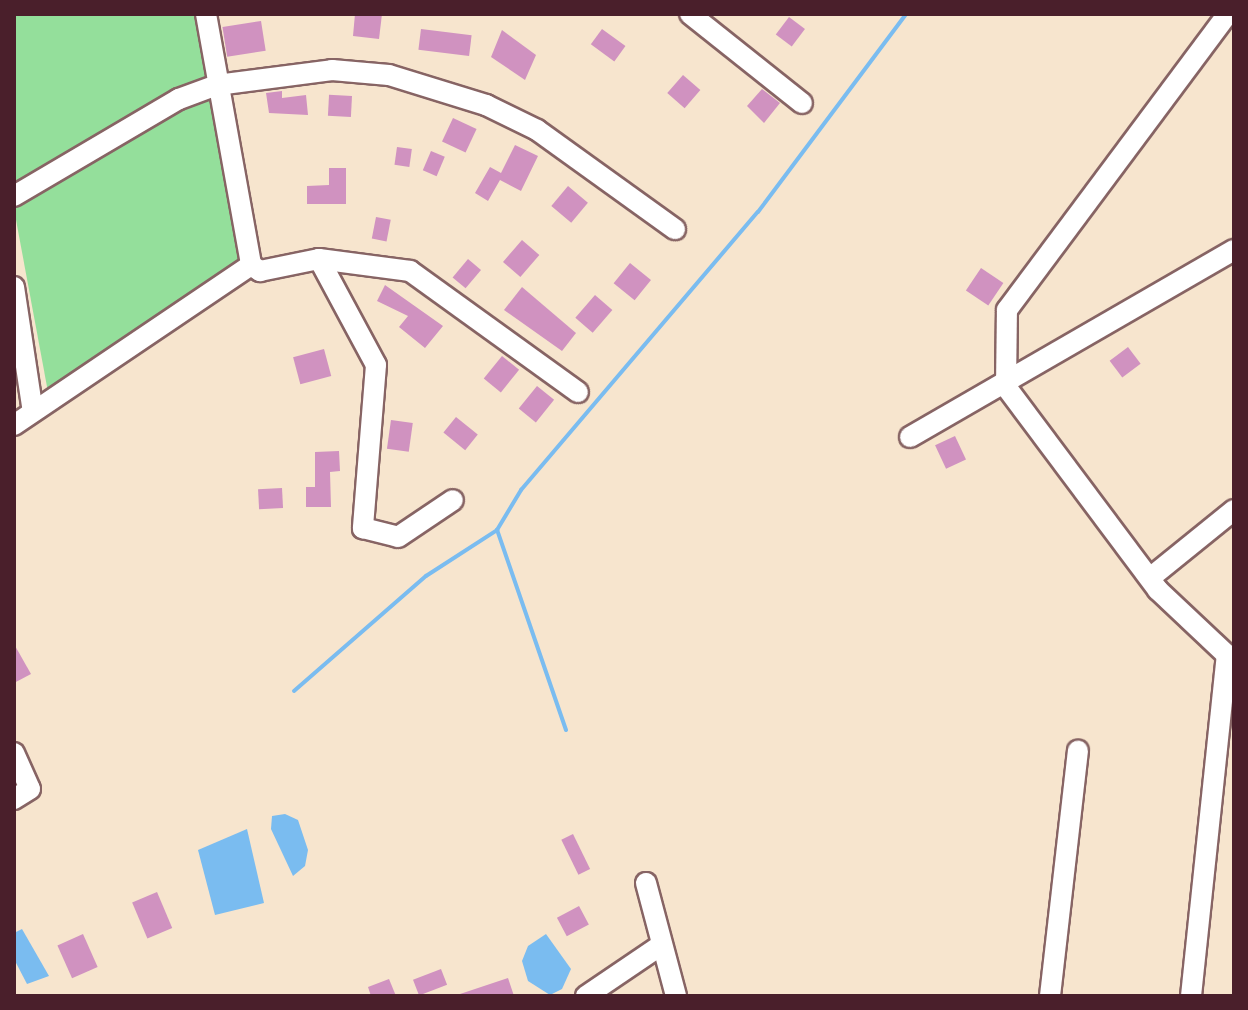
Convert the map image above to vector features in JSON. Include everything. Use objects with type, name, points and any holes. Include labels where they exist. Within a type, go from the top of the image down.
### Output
[{"type":"street","points":[[206,14],[251,265],[260,271],[319,259],[388,264],[425,278],[578,392]]},
{"type":"street","points":[[690,14],[802,103]]},
{"type":"street","points":[[1191,996],[1230,657],[1150,578],[1006,387],[1007,310],[1228,14]]},
{"type":"street","points":[[14,196],[135,121],[217,85],[332,70],[443,88],[537,130],[675,229]]},
{"type":"street","points":[[910,437],[1006,387],[1234,250]]},
{"type":"street","points":[[319,259],[376,365],[363,528],[398,537],[453,500]]},
{"type":"street","points":[[14,425],[251,265]]},
{"type":"street","points":[[14,287],[33,412]]},
{"type":"street","points":[[1150,578],[1234,510]]},
{"type":"street","points":[[1050,996],[1078,751]]},
{"type":"street","points":[[14,753],[30,789],[14,799]]},
{"type":"street","points":[[646,883],[676,996]]},
{"type":"street","points":[[586,996],[657,948]]},
{"type":"green space","points":[[14,14],[196,14],[241,269],[48,392],[14,209]]},
{"type":"water","points":[[285,814],[298,820],[308,850],[305,866],[293,876],[271,829],[272,816]]},
{"type":"water","points":[[247,829],[264,903],[215,915],[198,850]]},
{"type":"water","points":[[22,929],[49,976],[27,984],[14,959],[14,933]]},
{"type":"water","points":[[546,934],[571,969],[562,989],[550,995],[528,981],[522,961],[528,946]]},
{"type":"building","points":[[355,14],[382,14],[379,39],[353,36]]},
{"type":"building","points":[[789,17],[805,29],[792,47],[776,35]]},
{"type":"building","points":[[261,21],[266,51],[227,57],[222,27]]},
{"type":"building","points":[[421,29],[472,35],[469,56],[418,50]]},
{"type":"building","points":[[602,29],[625,46],[614,61],[591,44]]},
{"type":"building","points":[[502,30],[536,55],[525,80],[491,57]]},
{"type":"building","points":[[683,75],[700,90],[685,108],[667,93]]},
{"type":"building","points":[[762,89],[780,103],[764,123],[747,106]]},
{"type":"building","points":[[282,91],[282,98],[306,95],[308,115],[269,113],[266,93]]},
{"type":"building","points":[[329,95],[352,96],[351,117],[328,116]]},
{"type":"building","points":[[453,118],[477,129],[466,153],[442,142]]},
{"type":"building","points":[[515,145],[538,156],[521,191],[500,180],[488,201],[475,193],[490,167],[501,173]]},
{"type":"building","points":[[397,147],[412,149],[409,167],[394,165]]},
{"type":"building","points":[[431,151],[445,157],[437,176],[423,170]]},
{"type":"building","points":[[329,168],[346,168],[346,204],[307,204],[307,186],[329,185]]},
{"type":"building","points":[[568,186],[588,203],[571,223],[551,206]]},
{"type":"building","points":[[376,217],[391,220],[387,241],[372,239]]},
{"type":"building","points":[[522,240],[539,255],[520,277],[503,262]]},
{"type":"building","points":[[468,259],[481,270],[466,288],[453,277]]},
{"type":"building","points":[[630,263],[651,280],[635,300],[614,283]]},
{"type":"building","points":[[981,268],[1003,283],[988,305],[966,290]]},
{"type":"building","points":[[385,285],[443,326],[425,348],[399,327],[408,316],[377,301]]},
{"type":"building","points":[[522,287],[576,333],[562,351],[504,310]]},
{"type":"building","points":[[595,295],[612,310],[593,333],[575,318]]},
{"type":"building","points":[[1128,347],[1141,364],[1122,378],[1110,361]]},
{"type":"building","points":[[324,349],[331,376],[300,384],[293,357]]},
{"type":"building","points":[[502,356],[519,370],[501,392],[484,379]]},
{"type":"building","points":[[537,386],[554,400],[536,422],[519,409]]},
{"type":"building","points":[[456,417],[478,435],[465,450],[443,433]]},
{"type":"building","points":[[391,420],[413,423],[409,452],[387,449]]},
{"type":"building","points":[[955,436],[966,460],[946,469],[935,445]]},
{"type":"building","points":[[339,451],[340,471],[330,472],[331,507],[306,507],[306,487],[315,487],[315,452]]},
{"type":"building","points":[[282,488],[283,508],[259,509],[258,489]]},
{"type":"building","points":[[14,644],[31,674],[14,683]]},
{"type":"building","points":[[573,834],[590,869],[578,875],[561,840]]},
{"type":"building","points":[[157,892],[172,928],[147,938],[132,903]]},
{"type":"building","points":[[579,906],[589,925],[567,936],[557,918]]},
{"type":"building","points":[[83,934],[98,967],[72,978],[57,945]]},
{"type":"building","points":[[441,969],[447,985],[419,996],[413,980]]},
{"type":"building","points":[[508,978],[514,996],[460,994]]},
{"type":"building","points":[[389,979],[396,996],[371,996],[368,987]]},
{"type":"waterway","points":[[566,730],[497,530],[521,490],[758,212],[906,14]]},
{"type":"waterway","points":[[294,691],[426,576],[497,530]]}]
